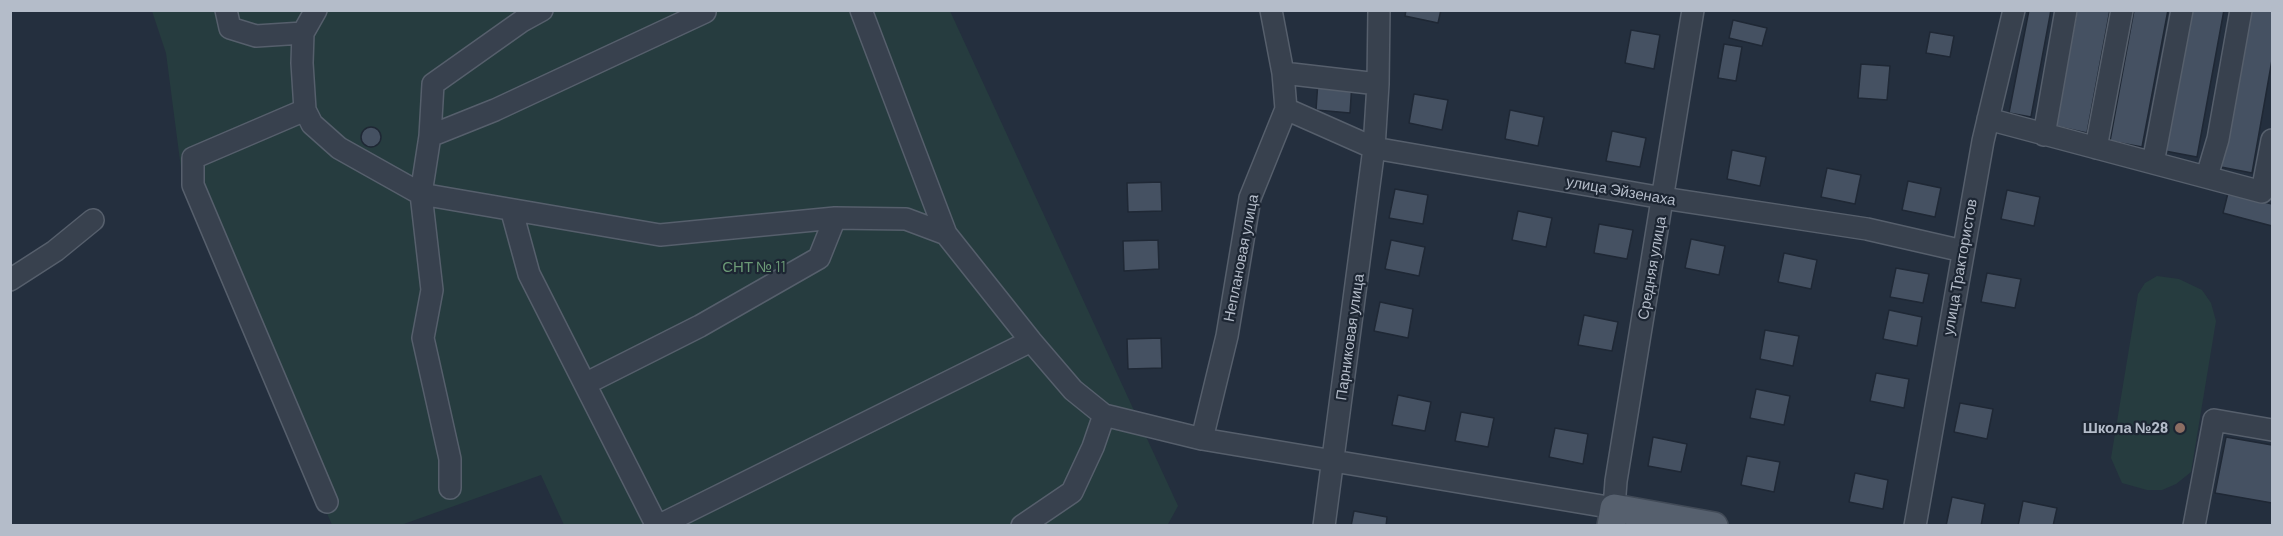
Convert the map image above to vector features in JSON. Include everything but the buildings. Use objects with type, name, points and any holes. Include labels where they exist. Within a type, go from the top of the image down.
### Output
[{"type":"main road","points":[[1612,517],[1714,525]]},
{"type":"street","points":[[226,10],[230,28],[256,36],[303,33]]},
{"type":"street","points":[[316,10],[303,33],[305,110],[312,124],[339,148],[421,194],[513,212],[660,235],[835,218],[906,219],[946,234]]},
{"type":"street","points":[[450,488],[450,459],[423,338],[432,291],[421,194],[430,136],[433,84],[522,21],[542,10]]},
{"type":"street","points":[[430,136],[495,110],[704,10]]},
{"type":"street","points":[[861,10],[946,234],[1073,390],[1104,415],[1202,439],[1333,459],[1612,517]]},
{"type":"street","name":"Неплановая улица","points":[[1202,439],[1227,336],[1250,198],[1286,109],[1283,73],[1271,10]]},
{"type":"street","name":"Парниковая улица","points":[[1324,525],[1374,148],[1379,10]]},
{"type":"street","name":"Средняя улица","points":[[1612,517],[1694,10]]},
{"type":"street","name":"улица Трактористов","points":[[1915,525],[1988,119],[2014,10]]},
{"type":"street","points":[[2044,135],[2066,10]]},
{"type":"street","points":[[2096,148],[2122,10]]},
{"type":"street","points":[[2153,163],[2182,10]]},
{"type":"street","points":[[2207,176],[2218,139],[2241,10]]},
{"type":"street","points":[[1283,73],[1378,84]]},
{"type":"street","name":"улица Эйзенаха","points":[[1286,109],[1374,148],[1664,198],[1867,229],[1963,251]]},
{"type":"street","points":[[305,110],[194,158],[193,185],[327,502]]},
{"type":"street","points":[[1988,119],[2267,192],[2272,140]]},
{"type":"street","points":[[513,212],[529,274],[657,525],[1031,341]]},
{"type":"street","points":[[585,384],[700,326],[819,258],[835,218]]},
{"type":"street","points":[[10,280],[55,251],[93,220]]},
{"type":"street","points":[[1022,525],[1072,492],[1093,447],[1104,415]]},
{"type":"street","points":[[2194,525],[2214,420],[2272,430]]},
{"type":"green space","name":"СНТ № 11","points":[[152,11],[950,11],[1178,506],[1167,526],[564,525],[541,475],[401,525],[332,525],[182,176],[166,53]]},
{"type":"green space","points":[[2157,276],[2179,279],[2202,290],[2211,303],[2216,321],[2191,472],[2176,484],[2162,490],[2147,490],[2122,483],[2111,458],[2138,294],[2145,283]]},
{"type":"place","name":"Школа №28","points":[[2180,428]]}]
